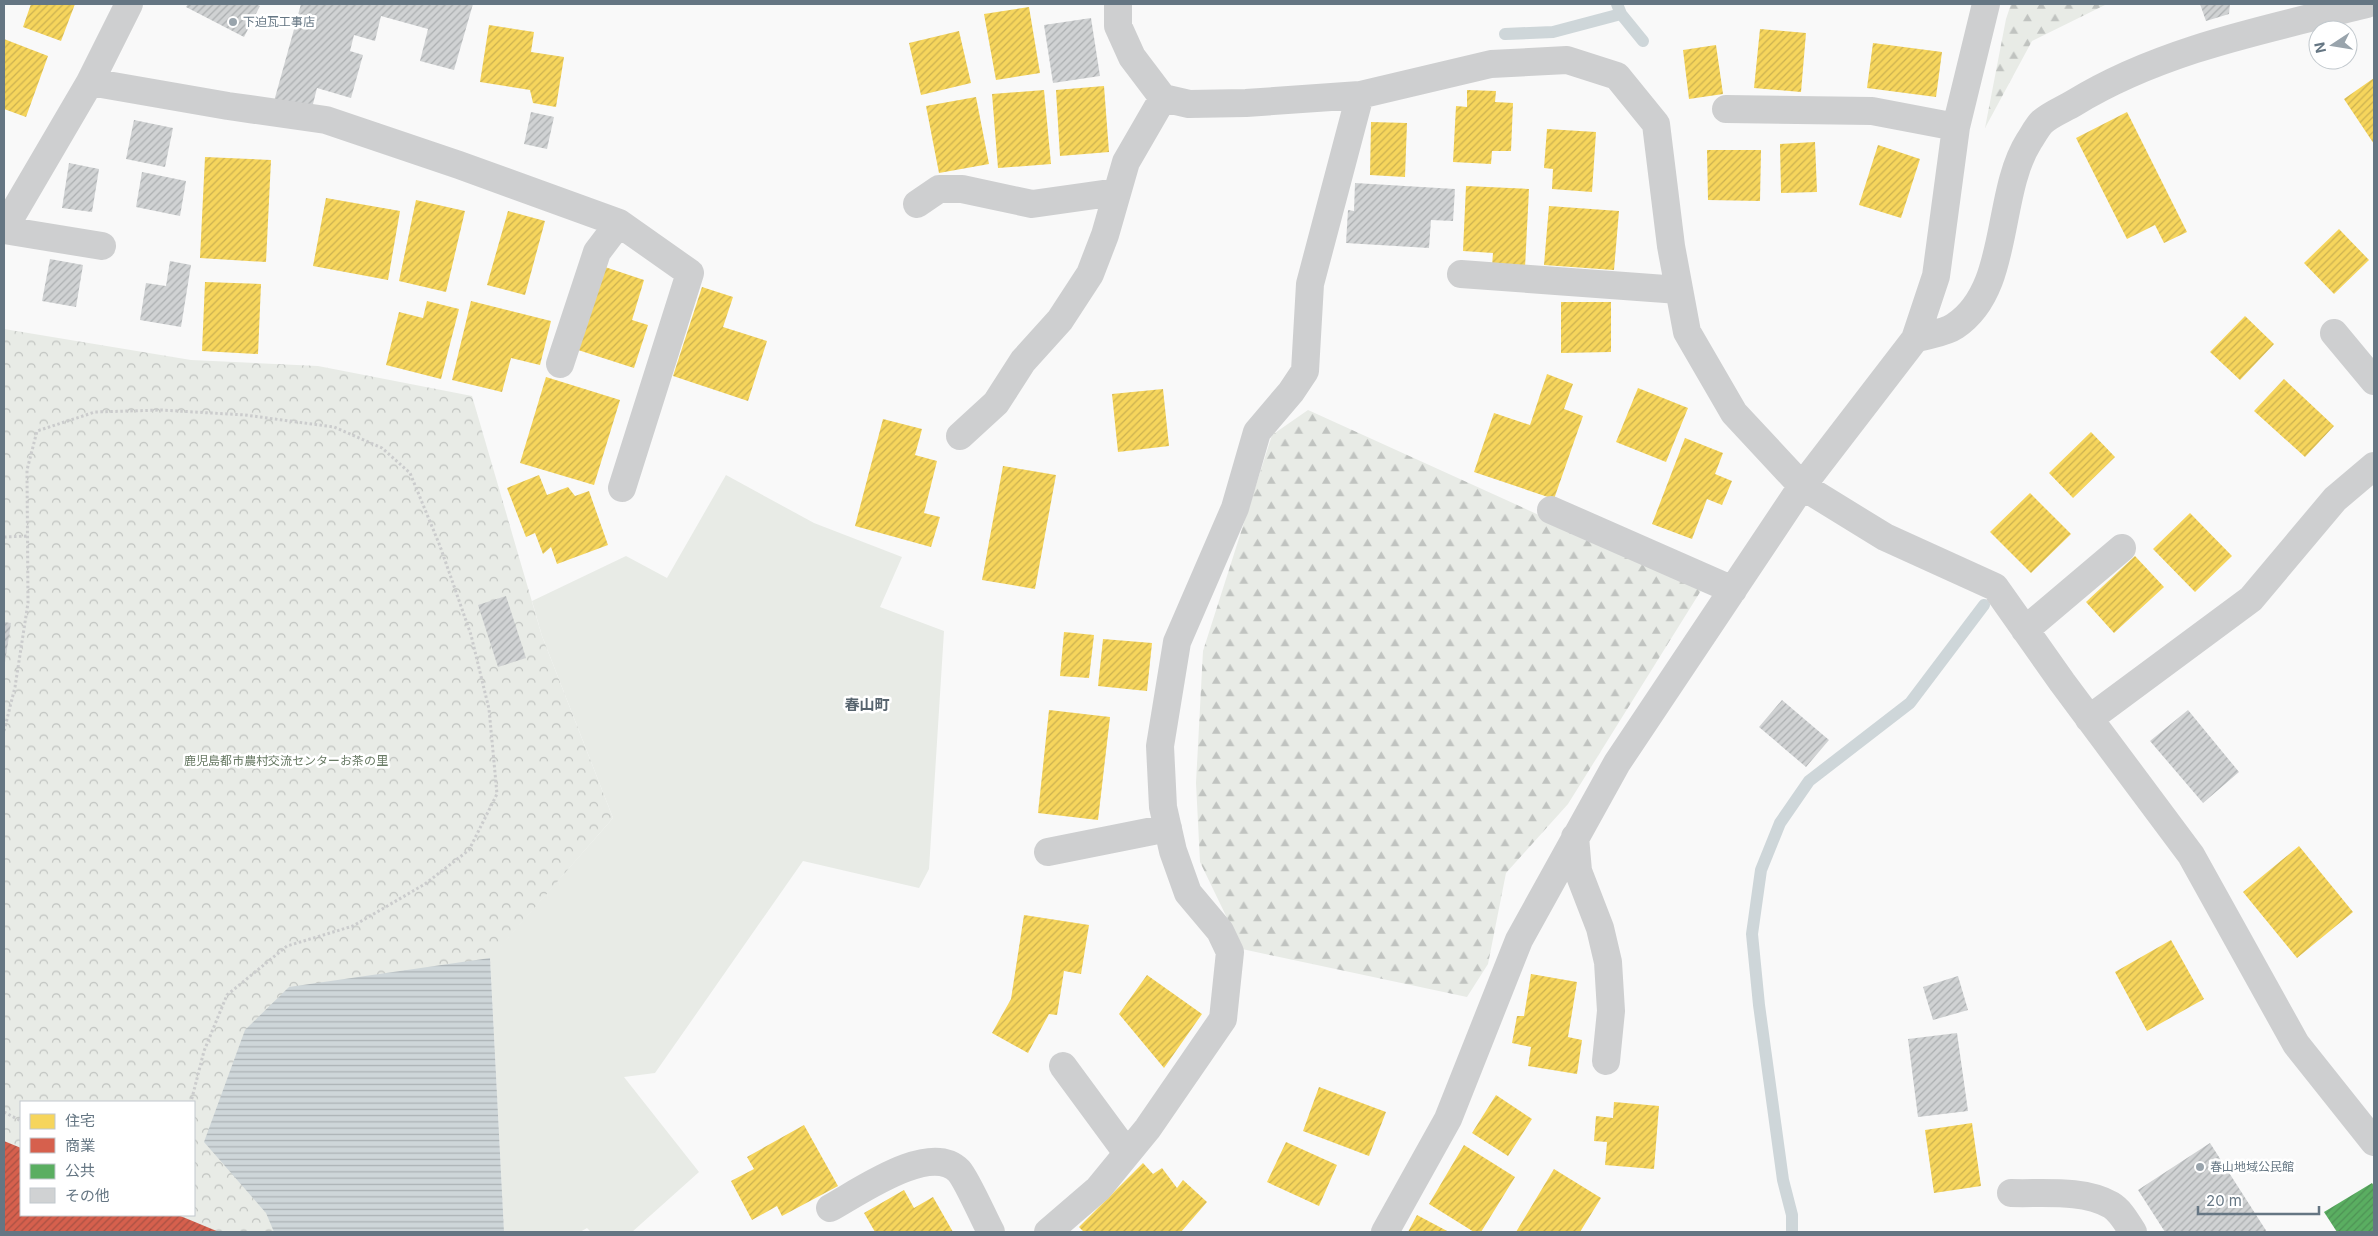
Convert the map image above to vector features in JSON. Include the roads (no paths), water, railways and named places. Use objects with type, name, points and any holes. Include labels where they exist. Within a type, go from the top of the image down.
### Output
[{"type":"street","points":[[102,246],[4,230],[90,82],[129,4]]},
{"type":"street","points":[[1118,4],[1118,26],[1132,57],[1163,98],[1189,104],[1360,95],[1491,64],[1567,60],[1617,76],[1656,124],[1672,246],[1687,332],[1734,413],[1802,486],[1885,537],[1995,588],[2089,719],[2191,855],[2296,1044],[2374,1142]]},
{"type":"street","points":[[1385,1232],[1448,1119],[1519,940],[1617,763],[1802,486],[1915,339],[1936,276],[1956,127],[1986,4]]},
{"type":"street","points":[[1915,339],[1954,327],[1976,307],[1993,269],[2012,179],[2023,150],[2042,123],[2096,89],[2167,59],[2219,42],[2367,4]]},
{"type":"street","points":[[90,82],[228,106],[326,120],[618,222],[690,273],[622,488]]},
{"type":"street","points":[[1048,1232],[1098,1189],[1148,1128],[1223,1019],[1230,952],[1220,931],[1188,893],[1173,852],[1163,807],[1160,746],[1178,642],[1235,508],[1257,432],[1291,392],[1305,371],[1310,284],[1360,95]]},
{"type":"street","points":[[960,436],[996,403],[1023,361],[1060,320],[1090,274],[1105,235],[1126,162],[1163,98]]},
{"type":"street","points":[[1726,109],[1872,111],[1956,127]]},
{"type":"street","points":[[917,204],[938,189],[962,190],[1032,204],[1117,192]]},
{"type":"street","points":[[560,364],[597,252],[618,222]]},
{"type":"street","points":[[1461,274],[1679,290]]},
{"type":"street","points":[[2334,333],[2374,382]]},
{"type":"street","points":[[2089,719],[2251,599],[2335,499],[2374,466]]},
{"type":"street","points":[[1551,510],[1733,590]]},
{"type":"street","points":[[2024,630],[2122,548]]},
{"type":"street","points":[[1048,852],[1168,828]]},
{"type":"street","points":[[1576,837],[1578,871],[1600,928],[1608,962],[1610,1011],[1606,1060]]},
{"type":"street","points":[[1063,1066],[1127,1153]]},
{"type":"street","points":[[830,1208],[905,1167],[926,1162],[945,1163],[959,1171],[991,1232]]},
{"type":"street","points":[[2011,1193],[2065,1194],[2096,1199],[2112,1206],[2124,1218],[2133,1232]]},
{"type":"waterway","points":[[1617,4],[1621,14],[1643,41]]},
{"type":"waterway","points":[[1505,34],[1553,32],[1621,14]]},
{"type":"waterway","points":[[1792,1232],[1792,1215],[1783,1180],[1759,1005],[1752,934],[1761,870],[1780,823],[1809,781],[1910,703],[1984,605]]},
{"type":"place","name":"下迫瓦工事店","points":[[233,22]]},
{"type":"place","name":"春山地域公民館","points":[[2200,1167]]},
{"type":"district","name":"春山町","points":[[867,705]]},
{"type":"park label","name":"鹿児島都市農村交流センターお茶の里","points":[[286,761]]}]
